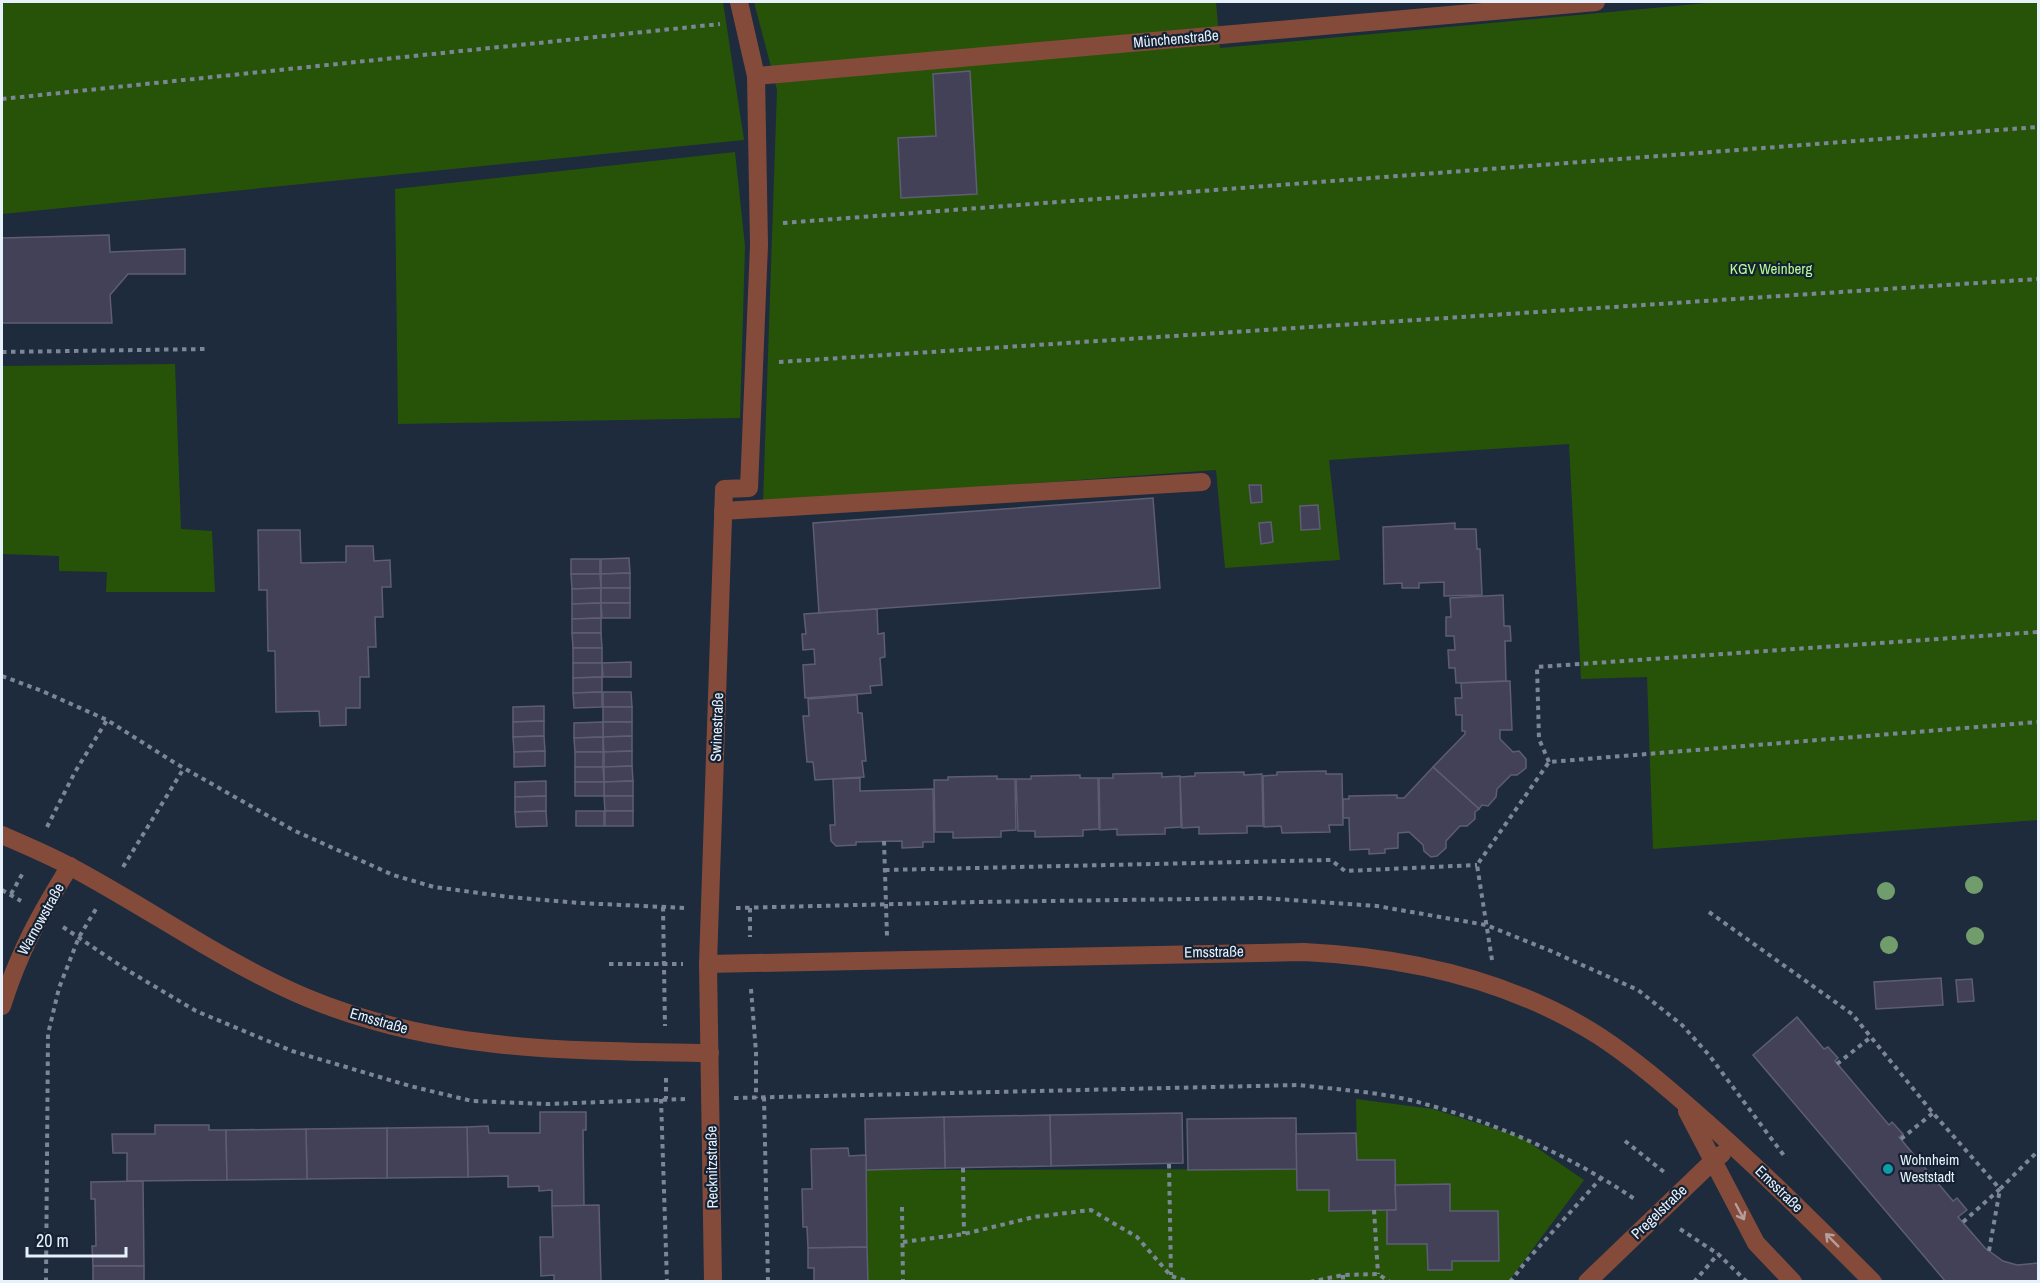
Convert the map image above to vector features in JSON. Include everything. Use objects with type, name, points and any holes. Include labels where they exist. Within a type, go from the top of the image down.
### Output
[{"type":"street","points":[[739,2],[756,76],[758,225],[754,363]]},
{"type":"street","name":"Münchenstraße","points":[[756,76],[1596,2]]},
{"type":"street","name":"Swinestraße","points":[[708,964],[724,489],[749,488],[754,363]]},
{"type":"street","points":[[723,511],[1202,482]]},
{"type":"street","name":"Emsstraße","points":[[2,835],[70,866],[242,966],[304,996],[353,1015],[396,1027],[498,1046],[553,1050],[710,1053]]},
{"type":"street","name":"Warnowstraße","points":[[2,1006],[27,939],[70,866]]},
{"type":"street","name":"Emsstraße","points":[[708,964],[1305,952],[1378,958],[1457,975],[1497,987],[1562,1016],[1598,1036],[1647,1069],[1734,1146],[1873,1281]]},
{"type":"street","points":[[708,964],[710,1053]]},
{"type":"street","name":"Recknitzstraße","points":[[710,1053],[713,1281]]},
{"type":"street","name":"Emsstraße","points":[[1682,1101],[1756,1243],[1793,1281]]},
{"type":"street","name":"Pregelstraße","points":[[1587,1281],[1713,1161],[1734,1146]]},
{"type":"path","points":[[2,99],[743,22]]},
{"type":"path","points":[[758,225],[2038,127]]},
{"type":"path","points":[[754,363],[2038,279]]},
{"type":"path","points":[[2,352],[206,349]]},
{"type":"path","points":[[1549,762],[1539,739],[1537,667],[2038,632]]},
{"type":"path","points":[[2,676],[106,720],[292,830],[393,875],[434,887],[556,901],[711,909]]},
{"type":"path","points":[[47,829],[75,772],[106,720]]},
{"type":"path","points":[[1549,762],[2038,722]]},
{"type":"path","points":[[1497,987],[1477,865],[1549,762]]},
{"type":"path","points":[[46,1281],[48,1034],[58,988],[79,938],[184,768]]},
{"type":"path","points":[[884,841],[888,960]]},
{"type":"path","points":[[885,870],[1331,860],[1345,871],[1477,865]]},
{"type":"path","points":[[2,890],[11,894],[25,869]]},
{"type":"path","points":[[663,907],[667,1281]]},
{"type":"path","points":[[750,908],[756,1098]]},
{"type":"path","points":[[1709,912],[1852,1014],[1933,1113],[2000,1189]]},
{"type":"path","points":[[64,928],[127,970],[196,1011],[291,1051],[410,1086],[472,1101],[548,1104],[688,1099]]},
{"type":"path","points":[[609,964],[708,964]]},
{"type":"path","points":[[1837,1064],[1871,1037]]},
{"type":"path","points":[[741,1098],[1299,1085],[1424,1103],[1521,1137],[1602,1177],[1638,1201]]},
{"type":"path","points":[[764,1097],[768,1281]]},
{"type":"path","points":[[1901,1139],[1933,1113]]},
{"type":"path","points":[[1963,1222],[2038,1151]]},
{"type":"path","points":[[1169,1164],[1171,1276]]},
{"type":"path","points":[[963,1168],[964,1234]]},
{"type":"path","points":[[1510,1281],[1602,1177]]},
{"type":"path","points":[[1989,1251],[2000,1189]]},
{"type":"path","points":[[902,1207],[903,1281]]},
{"type":"path","points":[[903,1242],[964,1234],[1034,1217],[1091,1210],[1137,1237],[1171,1276],[1190,1281]]},
{"type":"path","points":[[1374,1210],[1378,1274]]},
{"type":"path","points":[[1678,1228],[1718,1254],[1748,1281]]},
{"type":"path","points":[[1694,1281],[1718,1254]]},
{"type":"path","points":[[1310,1281],[1343,1275],[1378,1274],[1390,1281]]},
{"type":"path","points":[[1343,1275],[1343,1281]]},
{"type":"green space","points":[[2,2],[723,2],[744,140],[2,214]]},
{"type":"green space","name":"KGV Weinberg","points":[[754,2],[1216,2],[1220,48],[1718,2],[2038,2],[2038,820],[1653,849],[1647,677],[1581,679],[1569,444],[1329,460],[1340,560],[1225,568],[1216,470],[763,503],[777,90]]},
{"type":"green space","points":[[735,152],[745,246],[740,418],[398,424],[395,189]]},
{"type":"green space","points":[[175,364],[181,529],[212,531],[215,592],[106,592],[107,572],[59,571],[59,556],[2,554],[2,366]]},
{"type":"green space","points":[[1356,1099],[1433,1109],[1521,1137],[1584,1180],[1509,1281],[868,1282],[866,1170],[1297,1169],[1329,1190],[1387,1210],[1387,1244],[1427,1244],[1428,1270],[1452,1261],[1498,1261],[1450,1211],[1449,1184],[1395,1185],[1395,1160],[1357,1160]]},
{"type":"building","points":[[970,71],[977,194],[901,198],[898,138],[936,136],[933,74]]},
{"type":"building","points":[[109,235],[110,252],[185,249],[185,274],[128,274],[110,295],[112,323],[2,323],[2,238]]},
{"type":"building","points":[[1249,485],[1261,485],[1262,502],[1251,503]]},
{"type":"building","points":[[1153,498],[1160,588],[819,613],[813,523]]},
{"type":"building","points":[[1318,505],[1320,529],[1301,530],[1300,506]]},
{"type":"building","points":[[1271,522],[1273,542],[1261,544],[1259,523]]},
{"type":"building","points":[[1455,523],[1455,529],[1476,529],[1477,549],[1480,549],[1482,595],[1444,596],[1444,582],[1419,583],[1419,588],[1402,588],[1402,583],[1384,584],[1383,527]]},
{"type":"building","points":[[258,530],[300,530],[301,563],[346,562],[346,546],[373,546],[374,561],[390,560],[391,587],[382,587],[383,617],[375,617],[376,647],[368,647],[369,677],[360,677],[360,708],[346,708],[346,725],[320,726],[319,711],[276,712],[275,651],[268,651],[267,590],[259,590]]},
{"type":"building","points":[[629,558],[630,573],[601,574],[601,559]]},
{"type":"building","points":[[571,559],[600,559],[600,574],[571,574]]},
{"type":"building","points":[[630,573],[630,588],[601,588],[601,574]]},
{"type":"building","points":[[571,574],[600,574],[601,588],[572,589]]},
{"type":"building","points":[[601,588],[601,603],[572,604],[572,589]]},
{"type":"building","points":[[601,588],[630,588],[630,603],[601,603]]},
{"type":"building","points":[[1503,595],[1504,626],[1510,626],[1511,641],[1505,641],[1506,681],[1456,683],[1455,668],[1449,668],[1448,650],[1455,650],[1454,636],[1446,636],[1446,617],[1451,617],[1450,598]]},
{"type":"building","points":[[601,603],[601,618],[572,619],[572,604]]},
{"type":"building","points":[[601,603],[630,603],[630,618],[602,618]]},
{"type":"building","points":[[877,609],[878,634],[884,633],[885,657],[880,658],[882,685],[870,686],[871,693],[805,698],[803,665],[815,664],[814,649],[803,650],[802,634],[806,634],[804,614]]},
{"type":"building","points":[[601,618],[601,633],[572,633],[572,619]]},
{"type":"building","points":[[572,633],[601,633],[602,648],[573,648]]},
{"type":"building","points":[[573,648],[602,648],[602,663],[573,663]]},
{"type":"building","points":[[631,662],[631,677],[603,677],[602,663]]},
{"type":"building","points":[[573,663],[602,663],[602,677],[573,678]]},
{"type":"building","points":[[602,677],[602,692],[573,693],[573,678]]},
{"type":"building","points":[[1510,681],[1512,730],[1500,730],[1500,739],[1513,752],[1519,751],[1526,759],[1526,768],[1517,775],[1511,775],[1497,789],[1496,797],[1488,806],[1482,805],[1479,809],[1433,767],[1465,734],[1465,731],[1462,731],[1462,715],[1456,715],[1455,698],[1462,698],[1461,683]]},
{"type":"building","points":[[602,692],[602,707],[574,708],[573,693]]},
{"type":"building","points":[[603,692],[631,692],[632,707],[603,707]]},
{"type":"building","points":[[857,695],[858,713],[862,713],[866,761],[862,761],[864,777],[815,780],[813,762],[807,762],[803,716],[809,716],[808,699]]},
{"type":"building","points":[[544,706],[544,721],[513,722],[513,707]]},
{"type":"building","points":[[603,707],[632,707],[632,722],[603,722]]},
{"type":"building","points":[[544,721],[544,736],[513,737],[513,722]]},
{"type":"building","points":[[603,722],[632,722],[632,736],[603,737]]},
{"type":"building","points":[[603,722],[603,737],[574,738],[574,723]]},
{"type":"building","points":[[544,736],[545,751],[514,752],[513,737]]},
{"type":"building","points":[[632,736],[632,751],[604,752],[603,737]]},
{"type":"building","points":[[603,737],[603,752],[575,752],[574,738]]},
{"type":"building","points":[[545,751],[545,766],[514,767],[514,752]]},
{"type":"building","points":[[632,751],[632,766],[604,767],[604,752]]},
{"type":"building","points":[[575,752],[603,752],[603,767],[575,767]]},
{"type":"building","points":[[632,766],[633,781],[604,782],[604,767]]},
{"type":"building","points":[[575,767],[603,767],[604,782],[575,782]]},
{"type":"building","points":[[1433,767],[1479,809],[1475,812],[1475,819],[1467,826],[1460,826],[1446,841],[1446,848],[1437,856],[1431,857],[1424,851],[1423,845],[1409,832],[1398,833],[1398,848],[1385,849],[1385,853],[1369,854],[1369,849],[1350,850],[1349,818],[1343,818],[1343,799],[1349,799],[1349,796],[1397,795],[1397,798],[1404,798]]},
{"type":"building","points":[[1326,771],[1326,774],[1342,774],[1343,825],[1329,825],[1330,832],[1282,833],[1281,826],[1264,827],[1263,776],[1277,775],[1277,772]]},
{"type":"building","points":[[1244,772],[1244,775],[1262,774],[1263,826],[1247,826],[1247,833],[1199,834],[1199,827],[1182,828],[1180,777],[1195,776],[1195,773]]},
{"type":"building","points":[[1162,773],[1162,777],[1180,776],[1181,827],[1165,828],[1165,834],[1117,835],[1117,829],[1100,830],[1099,778],[1113,778],[1113,774]]},
{"type":"building","points":[[1080,775],[1080,778],[1098,778],[1099,829],[1083,830],[1083,836],[1035,837],[1035,831],[1018,831],[1016,779],[1031,779],[1031,776]]},
{"type":"building","points":[[997,776],[997,779],[1015,779],[1016,830],[1001,831],[1001,837],[953,838],[953,832],[935,832],[934,780],[948,780],[948,777]]},
{"type":"building","points":[[860,778],[860,791],[933,789],[934,842],[923,842],[923,847],[902,848],[902,841],[856,842],[856,845],[836,846],[831,841],[830,825],[835,825],[833,779]]},
{"type":"building","points":[[546,781],[546,796],[515,797],[515,782]]},
{"type":"building","points":[[633,781],[633,796],[604,796],[604,782]]},
{"type":"building","points":[[575,782],[604,782],[604,796],[575,796]]},
{"type":"building","points":[[546,796],[546,811],[515,812],[515,797]]},
{"type":"building","points":[[604,796],[633,796],[633,811],[605,811]]},
{"type":"building","points":[[546,811],[547,826],[516,827],[515,812]]},
{"type":"building","points":[[576,811],[604,811],[604,826],[576,826]]},
{"type":"building","points":[[605,811],[633,811],[633,826],[605,826]]},
{"type":"building","points":[[1941,978],[1943,1005],[1876,1009],[1874,982]]},
{"type":"building","points":[[1972,979],[1974,1001],[1958,1002],[1956,980]]},
{"type":"building","name":"Wohnheim Weststadt","points":[[1797,1017],[1824,1049],[1828,1047],[1838,1058],[1835,1061],[1889,1125],[1892,1122],[1903,1134],[1899,1137],[1953,1201],[1957,1198],[1967,1210],[1958,1217],[1985,1248],[2003,1261],[2017,1265],[2038,1263],[2038,1282],[1946,1282],[1753,1055]]},
{"type":"building","points":[[540,1112],[586,1112],[586,1130],[583,1130],[584,1206],[552,1206],[552,1190],[539,1191],[539,1186],[508,1187],[508,1176],[468,1177],[467,1127],[488,1126],[489,1133],[540,1133]]},
{"type":"building","points":[[1182,1113],[1183,1163],[1051,1166],[1050,1115]]},
{"type":"building","points":[[1050,1115],[1051,1166],[945,1168],[944,1117]]},
{"type":"building","points":[[944,1117],[945,1168],[866,1170],[865,1119]]},
{"type":"building","points":[[1296,1118],[1297,1169],[1188,1170],[1187,1119]]},
{"type":"building","points":[[155,1125],[209,1125],[209,1130],[226,1130],[227,1180],[127,1181],[127,1153],[113,1153],[112,1134],[155,1134]]},
{"type":"building","points":[[467,1127],[468,1177],[387,1178],[387,1128]]},
{"type":"building","points":[[387,1128],[387,1178],[307,1179],[306,1129]]},
{"type":"building","points":[[306,1129],[307,1179],[227,1180],[226,1130]]},
{"type":"building","points":[[1356,1133],[1357,1160],[1395,1160],[1396,1210],[1329,1211],[1329,1190],[1297,1190],[1296,1134]]},
{"type":"building","points":[[848,1148],[849,1156],[866,1155],[867,1247],[808,1248],[807,1227],[803,1227],[802,1189],[812,1189],[811,1149]]},
{"type":"building","points":[[143,1181],[144,1266],[93,1266],[92,1246],[96,1246],[95,1199],[91,1199],[91,1182]]},
{"type":"building","points":[[1450,1184],[1450,1211],[1498,1211],[1499,1261],[1452,1261],[1452,1270],[1428,1270],[1427,1244],[1387,1244],[1387,1210],[1396,1210],[1395,1185]]},
{"type":"building","points":[[599,1205],[601,1282],[554,1282],[554,1275],[541,1276],[540,1237],[553,1237],[552,1206]]},
{"type":"building","points":[[867,1247],[868,1282],[814,1282],[814,1268],[808,1268],[808,1248]]},
{"type":"building","points":[[93,1266],[144,1266],[144,1282],[93,1282]]},
{"type":"place","name":"Wohnheim Weststadt","points":[[1888,1169]]}]
